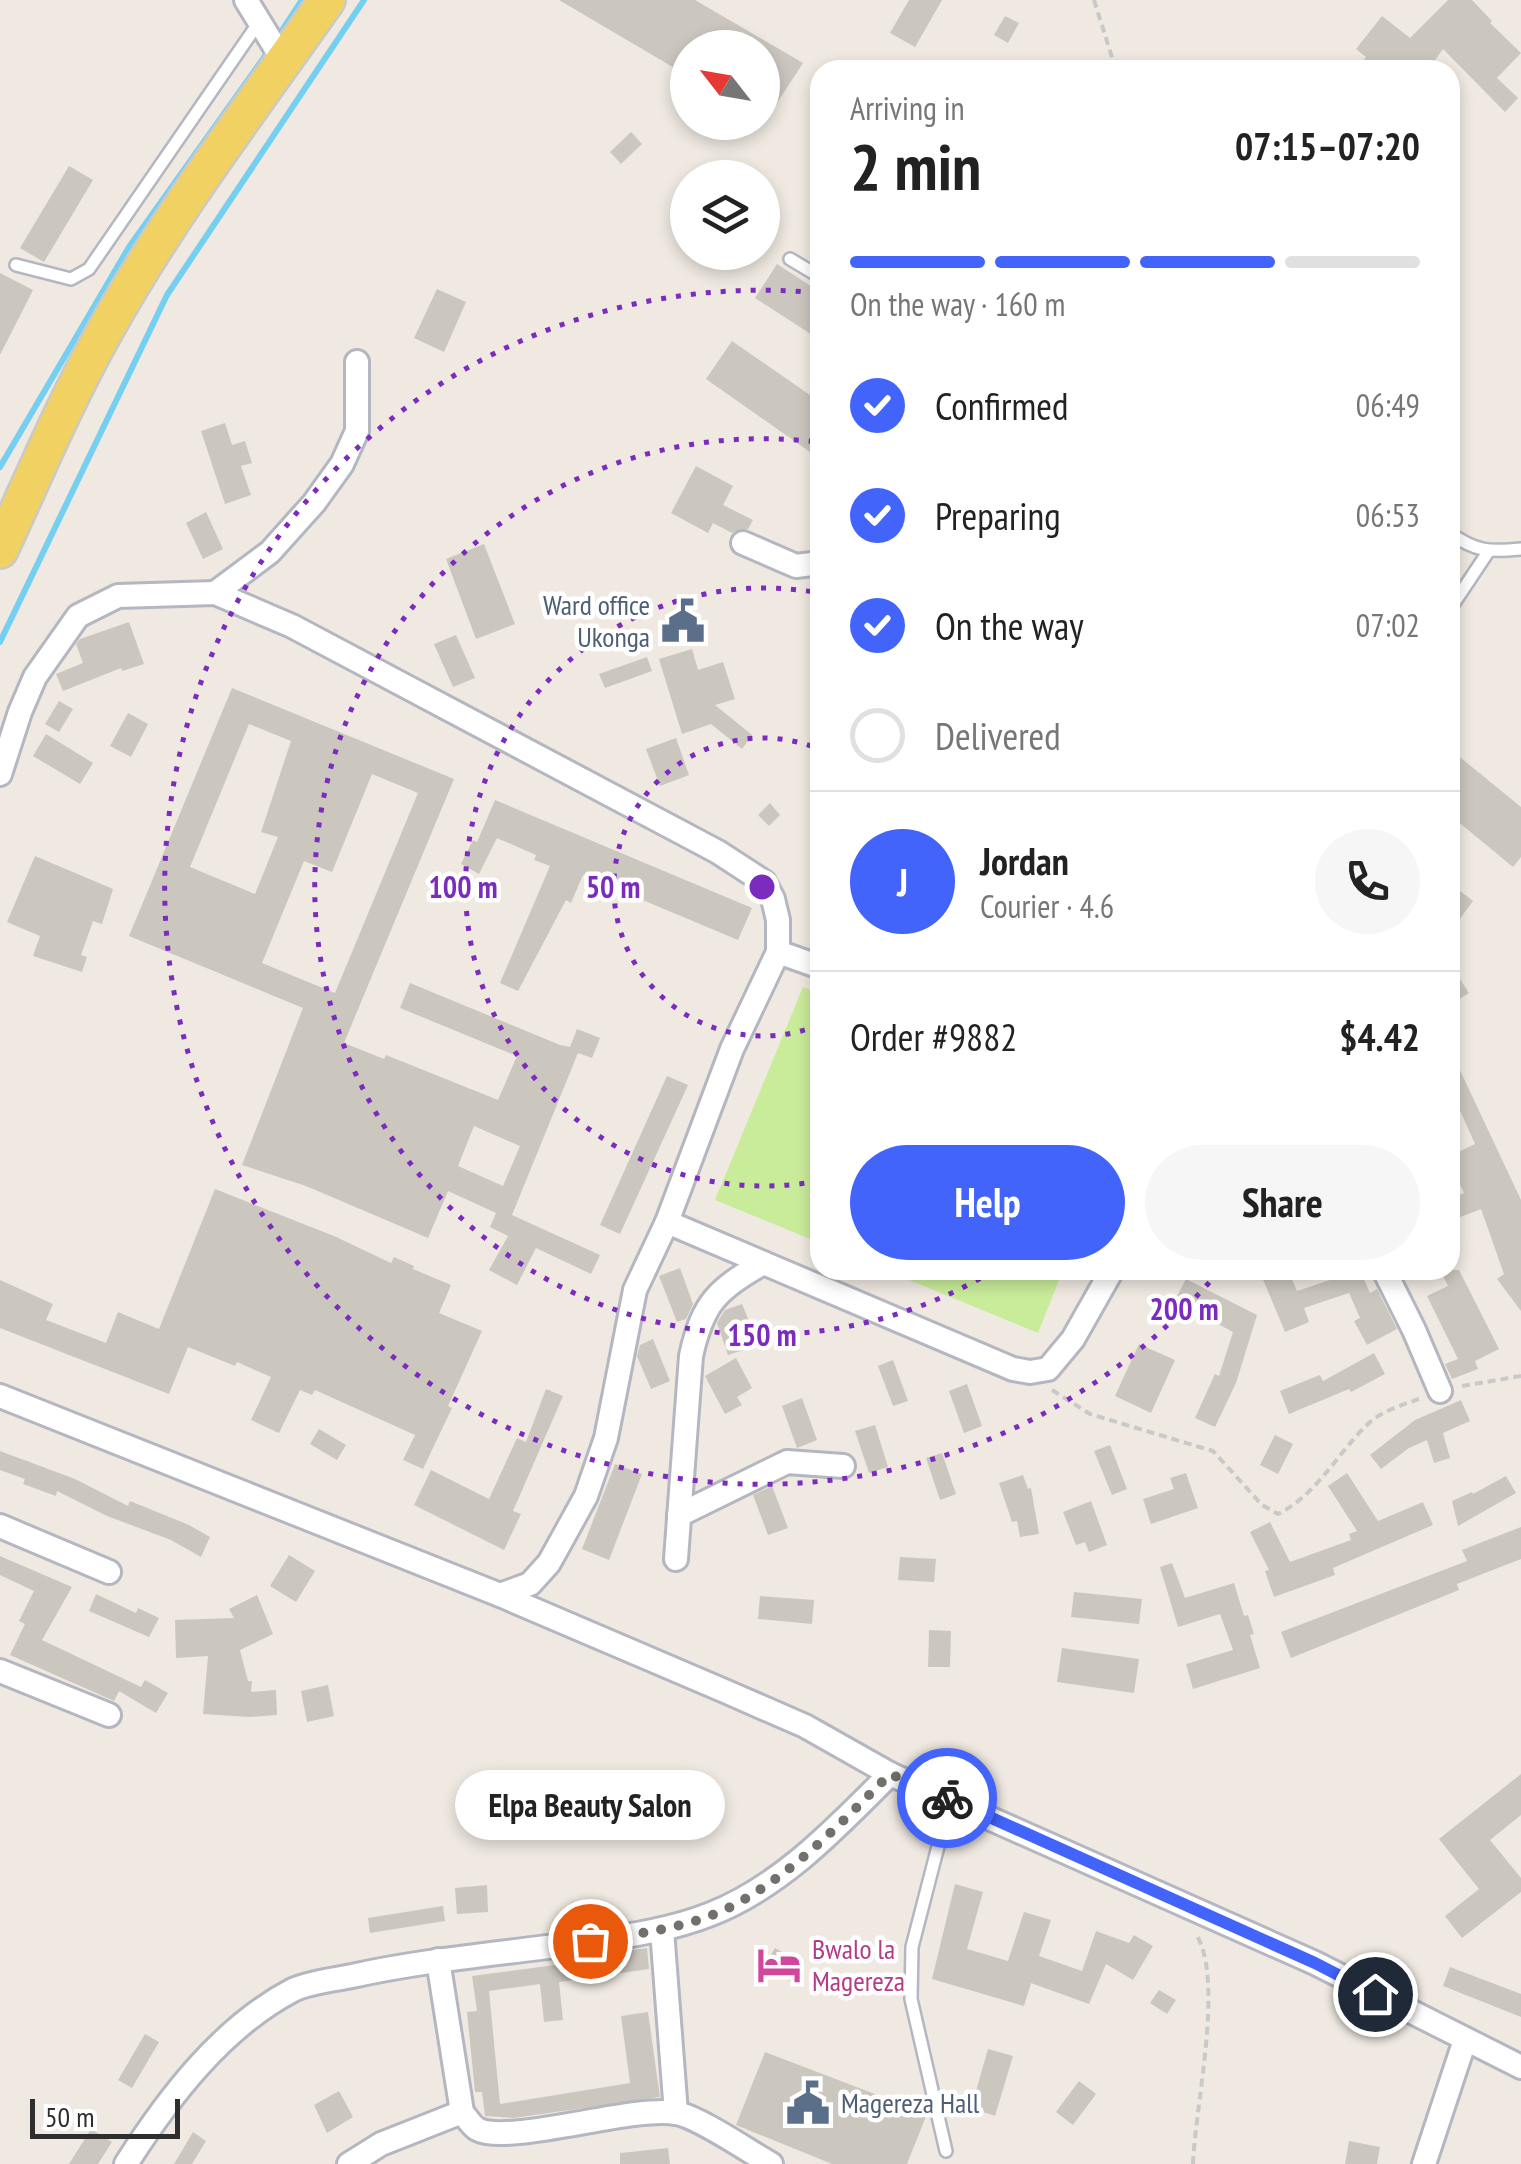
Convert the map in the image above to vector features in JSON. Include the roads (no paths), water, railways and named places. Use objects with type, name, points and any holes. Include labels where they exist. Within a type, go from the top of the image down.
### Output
[{"type":"main road","points":[[0,550],[106,329],[161,236],[327,0]]},
{"type":"street","points":[[246,0],[284,62]]},
{"type":"street","points":[[215,593],[270,552],[314,503],[342,464],[357,431],[357,362]]},
{"type":"street","points":[[743,543],[796,566],[810,564]]},
{"type":"street","points":[[0,774],[35,678],[78,616],[118,596],[215,593],[292,626],[718,852],[764,882],[778,920],[778,952],[732,1050],[667,1222],[635,1290],[606,1438],[586,1496],[549,1563],[530,1584],[500,1595]]},
{"type":"street","points":[[778,952],[810,963]]},
{"type":"street","points":[[667,1222],[1013,1369],[1030,1372],[1048,1369],[1073,1339],[1106,1280]]},
{"type":"street","points":[[676,1559],[691,1356],[697,1328],[707,1305],[725,1285],[763,1263]]},
{"type":"street","points":[[1389,1280],[1440,1391]]},
{"type":"street","points":[[0,1396],[500,1595],[805,1726],[890,1774],[1315,1963],[1521,2067]]},
{"type":"street","points":[[679,1516],[787,1462],[843,1466]]},
{"type":"street","points":[[0,1526],[109,1572]]},
{"type":"street","points":[[0,1671],[109,1715]]},
{"type":"street","points":[[126,2164],[147,2131],[207,2057],[246,2021],[295,1989],[438,1960],[662,1930],[738,1903],[822,1842],[890,1774]]},
{"type":"street","points":[[662,1930],[676,2113]]},
{"type":"street","points":[[438,1960],[462,2112],[477,2129],[492,2133],[676,2113],[771,2164]]},
{"type":"street","points":[[1424,2164],[1465,2040]]},
{"type":"street","points":[[349,2164],[380,2144],[462,2112]]},
{"type":"lane","points":[[16,265],[71,279],[89,270],[259,22]]},
{"type":"lane","points":[[790,259],[810,271]]},
{"type":"lane","points":[[1460,540],[1488,552],[1521,549]]},
{"type":"lane","points":[[1460,594],[1488,552]]},
{"type":"lane","points":[[946,2151],[911,1999],[912,1947],[950,1800]]},
{"type":"waterway","points":[[277,38],[302,0]]},
{"type":"waterway","points":[[0,642],[167,295],[364,0]]},
{"type":"waterway","points":[[0,467],[129,247],[270,49]]},
{"type":"place","name":"Ward office Ukonga","points":[[683,621]]},
{"type":"place","name":"Elpa Beauty Salon","points":[[590,1941]]},
{"type":"place","name":"Bwalo la Magereza","points":[[779,1965]]},
{"type":"place","name":"Magereza Hall","points":[[808,2103]]}]
